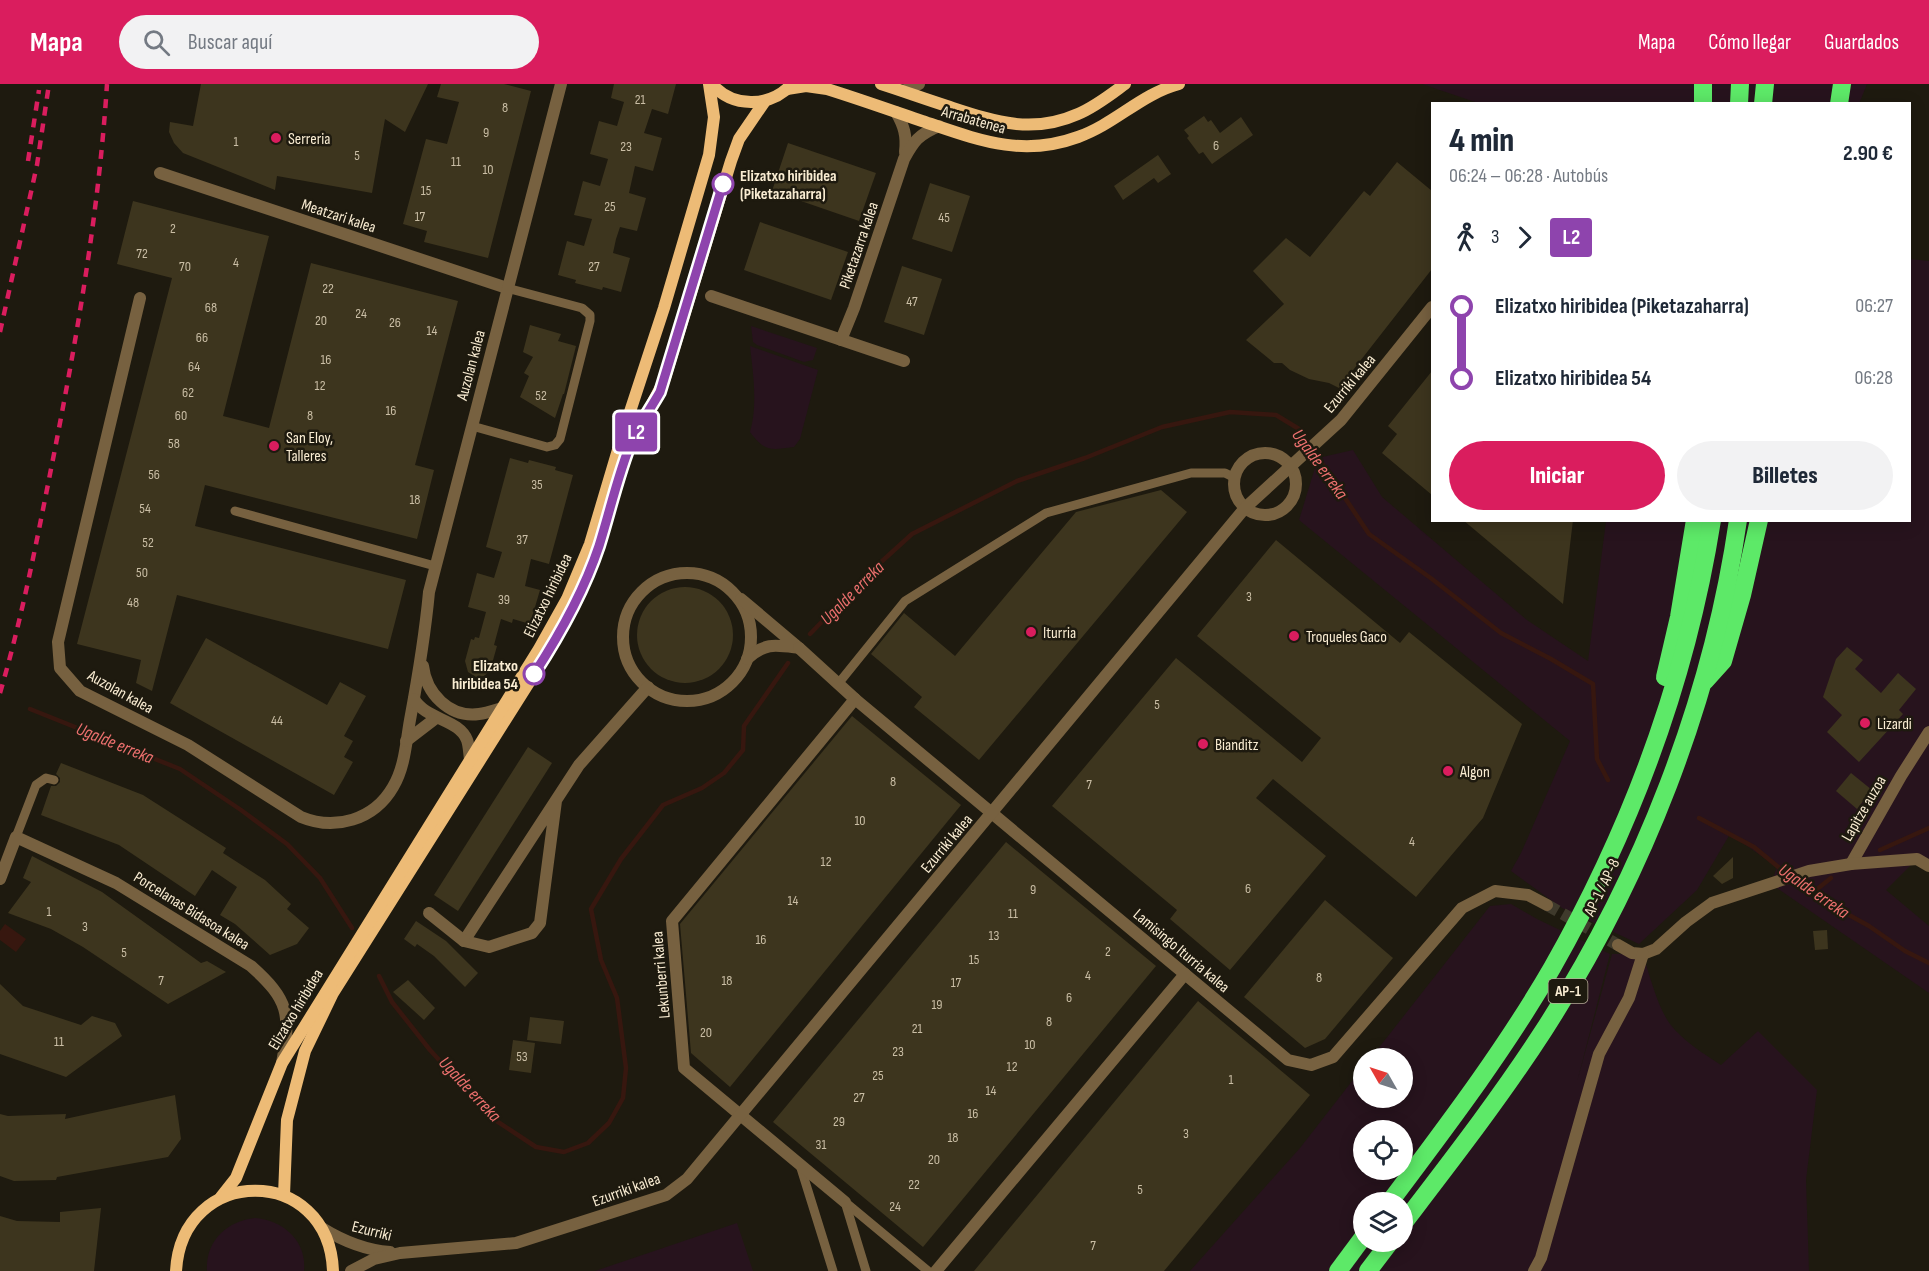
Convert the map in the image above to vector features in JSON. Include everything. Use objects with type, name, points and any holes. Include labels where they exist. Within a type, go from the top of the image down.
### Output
[{"type":"highway","points":[[1703,84],[1703,102]]},
{"type":"highway","points":[[1738,102],[1740,84]]},
{"type":"highway","points":[[1763,102],[1765,84]]},
{"type":"highway","points":[[1839,102],[1842,84]]},
{"type":"highway","points":[[1663,721],[1661,694],[1679,617],[1695,522]]},
{"type":"highway","name":"AP-1 / AP-8","points":[[1397,1192],[1493,1061],[1578,921],[1611,852],[1663,721],[1690,629],[1712,522]]},
{"type":"highway","name":"AP-1 / AP-8","points":[[1413,1211],[1514,1076],[1600,934],[1652,823],[1687,730],[1725,591],[1738,522]]},
{"type":"highway","points":[[1701,684],[1723,661],[1742,595],[1759,522]]},
{"type":"highway","points":[[1338,1271],[1353,1251]]},
{"type":"highway","points":[[1368,1271],[1382,1252]]},
{"type":"main road","points":[[711,84],[727,96],[739,101],[765,101],[777,96],[789,86]]},
{"type":"main road","name":"Elizatxo hiribidea","points":[[221,1197],[236,1178],[282,1063],[554,625],[579,572],[590,544],[710,155],[714,117],[711,84]]},
{"type":"main road","name":"Arrabatenea","points":[[881,84],[991,121],[1026,125],[1061,120],[1078,114],[1125,84]]},
{"type":"main road","name":"Arrabatenea","points":[[789,86],[826,89],[1002,146],[1018,147],[1050,145],[1079,137],[1093,131],[1146,97],[1179,84]]},
{"type":"main road","name":"Elizatxo hiribidea","points":[[284,1195],[287,1120],[305,1051],[333,993],[547,654],[574,604],[598,547],[628,450],[664,381],[730,161],[739,139],[765,101]]},
{"type":"main road","points":[[176,1271],[180,1242],[191,1222],[208,1205],[233,1193],[258,1190],[284,1195],[306,1208],[322,1228],[329,1242],[333,1257],[333,1271]]},
{"type":"main road","points":[[169,1271],[177,1257]]},
{"type":"street","name":"Auzolan kalea","points":[[140,298],[58,642],[60,668],[80,690],[188,745],[289,811],[314,823],[330,825],[360,818],[375,808],[389,794],[398,777],[422,656],[429,592],[435,566],[561,84]]},
{"type":"street","points":[[903,91],[920,84]]},
{"type":"street","name":"Piketazarra kalea","points":[[896,112],[904,125],[906,138],[904,159]]},
{"type":"street","name":"Piketazarra kalea","points":[[841,340],[904,159],[914,141],[924,132],[939,126]]},
{"type":"street","name":"Meatzari kalea","points":[[160,173],[507,288]]},
{"type":"street","points":[[711,296],[904,361]]},
{"type":"street","name":"Ezurriki kalea","points":[[400,1253],[516,1243],[666,1195],[687,1179],[1245,508],[1341,420],[1431,308]]},
{"type":"street","points":[[1260,454],[1273,454],[1281,457],[1291,467],[1296,486],[1286,507],[1278,512],[1265,515],[1253,513],[1245,508],[1236,494],[1235,478],[1238,468],[1249,458],[1260,454]]},
{"type":"street","points":[[682,573],[705,575],[740,598],[752,633],[747,659],[739,675],[727,688],[707,698],[685,702],[653,692],[636,677],[624,650],[623,628],[633,602],[649,585],[660,578],[682,573]]},
{"type":"street","name":"Lamisingo Iturria kalea","points":[[740,598],[855,699],[1288,1060],[1311,1065],[1333,1057],[1462,908],[1495,891],[1528,895],[1547,905]]},
{"type":"street","points":[[747,659],[764,646],[798,648]]},
{"type":"street","name":"Auzolan kalea","points":[[422,656],[428,687],[437,699]]},
{"type":"street","points":[[464,941],[579,765],[648,687]]},
{"type":"street","points":[[470,759],[466,738],[459,729],[418,706],[414,699],[422,692],[452,709],[470,714],[480,714],[502,708]]},
{"type":"street","name":"Lekunberri kalea","points":[[845,1202],[684,1068],[672,921],[855,699]]},
{"type":"street","points":[[406,741],[436,718]]},
{"type":"street","name":"Lapitze auzoa","points":[[1851,864],[1929,732]]},
{"type":"street","points":[[429,913],[464,941],[489,947],[532,933],[540,923],[556,801]]},
{"type":"street","points":[[0,879],[16,837]]},
{"type":"street","name":"Porcelanas Bidasoa kalea","points":[[16,837],[116,883],[251,966],[270,982],[282,999],[287,1017],[282,1063]]},
{"type":"street","name":"Lapitze auzoa","points":[[1851,864],[1917,859],[1929,866]]},
{"type":"street","points":[[1617,945],[1632,953],[1642,954],[1656,949],[1686,922],[1712,903],[1809,871],[1851,864]]},
{"type":"street","points":[[1534,1271],[1541,1258],[1599,1054],[1629,998],[1642,954]]},
{"type":"street","points":[[936,1271],[1185,974]]},
{"type":"street","name":"Ezurriki","points":[[322,1228],[359,1246],[400,1253]]},
{"type":"street","name":"Ezurriki","points":[[351,1271],[374,1259],[400,1253]]},
{"type":"lane","points":[[472,426],[551,447],[560,439],[566,417],[590,315],[582,308],[507,288]]},
{"type":"lane","points":[[838,684],[905,601],[1046,513],[1191,472],[1225,473],[1235,478]]},
{"type":"lane","points":[[235,511],[435,566]]},
{"type":"lane","points":[[16,837],[36,785],[46,778],[54,780]]},
{"type":"lane","points":[[800,1165],[832,1271]]},
{"type":"lane","points":[[845,1202],[866,1271]]},
{"type":"lane","points":[[845,1202],[928,1271]]},
{"type":"shaded area","points":[[1422,84],[1867,84],[1860,102],[1475,102]]},
{"type":"shaded area","points":[[1911,259],[1929,261],[1929,866],[1917,859],[1886,890],[1929,926],[1929,993],[1771,884],[1777,867],[1730,834],[1697,890],[1639,944],[1562,908],[1511,871],[1570,741],[1299,520],[1318,458],[1353,450],[1382,497],[1527,620],[1588,661],[1606,522],[1911,522]]},
{"type":"shaded area","points":[[751,326],[817,348],[813,360],[804,362],[757,345],[753,342]]},
{"type":"shaded area","points":[[750,346],[818,370],[800,439],[794,447],[769,448],[760,443],[750,432],[754,400]]},
{"type":"shaded area","points":[[1511,904],[1610,954],[1577,1082],[1612,954],[1643,954],[1654,990],[1666,1017],[1675,1030],[1694,1047],[1721,1065],[1758,1031],[1817,1090],[1806,1180],[1809,1271],[1190,1271],[1300,1148],[1353,1080],[1353,1108],[1413,1108],[1413,1048],[1379,1048],[1490,906]]},
{"type":"shaded area","points":[[5,924],[26,939],[16,952],[0,940],[0,931]]},
{"type":"shaded area","points":[[255,1218],[275,1223],[291,1234],[302,1250],[304,1271],[207,1271],[210,1250],[220,1234],[235,1223]]},
{"type":"shaded area","points":[[737,1223],[753,1271],[595,1271]]},
{"type":"building","name":"Serreria","points":[[201,84],[428,84],[405,132],[385,119],[372,193],[277,176],[275,190],[183,153],[174,143],[169,132],[170,122],[193,126]]},
{"type":"building","points":[[441,84],[504,84],[531,91],[488,258],[424,242],[427,231],[403,224],[426,139],[447,144],[459,102],[437,97]]},
{"type":"building","points":[[614,84],[676,84],[668,114],[652,109],[644,133],[662,138],[653,171],[635,166],[629,193],[646,198],[637,231],[620,227],[616,239],[613,253],[630,258],[621,292],[575,283],[576,280],[558,275],[567,241],[584,246],[592,219],[574,215],[583,181],[600,186],[608,159],[590,154],[599,121],[617,126],[624,102],[611,98]]},
{"type":"building","points":[[1204,116],[1208,122],[1211,120],[1220,133],[1241,117],[1253,135],[1212,164],[1203,152],[1199,154],[1184,130]]},
{"type":"building","points":[[788,143],[876,173],[859,221],[772,191]]},
{"type":"building","points":[[1158,155],[1171,174],[1158,183],[1154,178],[1123,200],[1114,186]]},
{"type":"building","points":[[1397,162],[1431,190],[1431,270],[1339,388],[1329,383],[1309,379],[1290,370],[1282,363],[1274,363],[1246,340],[1284,304],[1253,271],[1286,238],[1310,257],[1364,191],[1370,196]]},
{"type":"building","points":[[930,183],[970,196],[952,252],[912,239]]},
{"type":"building","name":"San Eloy, Talleres","points":[[133,201],[269,236],[223,416],[269,428],[311,263],[458,301],[415,465],[434,470],[417,539],[205,485],[195,526],[406,580],[388,649],[177,595],[152,691],[136,683],[141,660],[77,644],[172,278],[117,264]]},
{"type":"building","points":[[760,222],[848,252],[831,300],[744,270]]},
{"type":"building","points":[[902,266],[942,279],[924,335],[884,322]]},
{"type":"building","points":[[530,325],[561,334],[558,341],[576,346],[564,394],[555,418],[520,397],[529,376],[524,373],[533,357],[523,352]]},
{"type":"building","points":[[1431,372],[1431,494],[1382,453],[1397,434],[1388,426]]},
{"type":"building","points":[[510,458],[556,467],[555,470],[573,475],[549,564],[531,559],[525,586],[540,590],[530,624],[513,619],[512,623],[501,619],[490,671],[484,676],[476,677],[468,672],[465,661],[471,639],[479,638],[486,612],[468,607],[477,573],[494,578],[502,552],[486,547]]},
{"type":"building","name":"Iturria","points":[[1161,490],[1187,512],[979,760],[914,707],[922,697],[871,654],[904,613],[955,656],[1076,512]]},
{"type":"building","points":[[1465,522],[1573,522],[1563,604]]},
{"type":"building","points":[[1276,540],[1400,643],[1409,632],[1522,724],[1483,818],[1416,897],[1273,779],[1256,798],[1326,856],[1230,970],[1170,919],[1177,910],[1052,806],[1176,658],[1302,762],[1321,738],[1197,636]]},
{"type":"building","points":[[685,587],[703,590],[719,601],[730,617],[733,635],[730,653],[719,669],[703,680],[685,683],[667,680],[651,669],[640,653],[637,635],[640,617],[651,601],[667,590]]},
{"type":"building","points":[[206,638],[327,705],[340,682],[366,696],[344,736],[353,741],[344,757],[353,762],[334,795],[170,703]]},
{"type":"building","points":[[1847,647],[1863,660],[1855,669],[1881,693],[1898,673],[1916,689],[1899,710],[1903,714],[1859,762],[1827,732],[1842,715],[1823,697],[1836,659]]},
{"type":"building","points":[[852,716],[961,805],[730,1087],[691,1053],[680,924]]},
{"type":"building","points":[[528,747],[552,763],[458,911],[434,895]]},
{"type":"building","points":[[61,763],[143,795],[226,848],[223,853],[265,880],[291,904],[287,909],[309,928],[297,944],[270,955],[235,924],[220,915],[237,887],[212,870],[195,896],[119,845],[41,815],[51,786],[56,786],[60,782],[56,774]]},
{"type":"building","points":[[1851,773],[1872,790],[1857,809],[1836,791]]},
{"type":"building","points":[[1006,842],[1156,966],[923,1247],[773,1122]]},
{"type":"building","points":[[32,856],[102,892],[201,963],[207,961],[226,972],[168,1004],[83,947],[51,929],[8,913],[31,882],[23,878]]},
{"type":"building","points":[[1733,857],[1733,878],[1722,884],[1713,876]]},
{"type":"building","points":[[1325,900],[1393,958],[1325,1039],[1305,1048],[1244,997]]},
{"type":"building","points":[[416,921],[446,941],[478,973],[465,987],[434,956],[417,944],[415,947],[404,939]]},
{"type":"building","points":[[1827,930],[1828,949],[1815,950],[1813,931]]},
{"type":"building","points":[[408,980],[435,1008],[424,1020],[393,992]]},
{"type":"building","points":[[0,984],[23,1006],[81,1025],[92,1016],[115,1023],[122,1036],[66,1077],[0,1054]]},
{"type":"building","points":[[1198,1001],[1310,1095],[1164,1271],[974,1271]]},
{"type":"building","points":[[530,1017],[564,1021],[561,1044],[527,1040]]},
{"type":"building","points":[[513,1040],[535,1043],[531,1073],[509,1070]]},
{"type":"building","points":[[175,1095],[181,1139],[168,1157],[57,1177],[56,1180],[14,1181],[0,1176],[0,1114],[8,1116],[66,1114],[65,1119]]},
{"type":"building","points":[[101,1208],[94,1271],[0,1271],[0,1216],[17,1221],[60,1222],[60,1212]]},
{"type":"waterway","name":"Ugalde erreka","points":[[810,634],[869,573],[912,534],[1017,481],[1085,458],[1162,427],[1230,412],[1276,415],[1299,429],[1369,534],[1432,579],[1501,633],[1593,684],[1597,759],[1608,780]]},
{"type":"waterway","name":"Ugalde erreka","points":[[379,976],[392,1002],[430,1050],[492,1118],[536,1147],[564,1152],[588,1143],[609,1123],[623,1098],[626,1068],[617,998],[601,960],[591,909],[621,859],[663,805],[702,788],[724,773],[743,750],[744,726],[788,663]]},
{"type":"waterway","name":"Ugalde erreka","points":[[30,709],[180,769],[241,810],[287,844],[320,878],[352,928]]},
{"type":"waterway","name":"Ugalde erreka","points":[[1699,818],[1754,847],[1811,894],[1929,963]]},
{"type":"waterway","points":[[1880,850],[1929,828]]},
{"type":"waterway","points":[[1811,894],[1831,878]]},
{"type":"tunnel","points":[[1547,905],[1618,945]]},
{"type":"railway","points":[[0,332],[37,165],[49,84]]},
{"type":"railway","points":[[0,693],[30,574],[71,362],[93,224],[107,84]]},
{"type":"railway","points":[[28,161],[39,90]]},
{"type":"bus line","name":"L2","points":[[534,674],[561,629],[587,576],[633,437],[660,392],[723,184]]},
{"type":"place","name":"Serreria","points":[[276,138]]},
{"type":"place","name":"Elizatxo hiribidea (Piketazaharra)","points":[[723,184]]},
{"type":"place","name":"San Eloy, Talleres","points":[[274,446]]},
{"type":"place","name":"Iturria","points":[[1031,632]]},
{"type":"place","name":"Troqueles Gaco","points":[[1294,636]]},
{"type":"place","name":"Elizatxo hiribidea 54","points":[[534,674]]},
{"type":"place","name":"Lizardi","points":[[1865,723]]},
{"type":"place","name":"Bianditz","points":[[1203,744]]},
{"type":"place","name":"Algon","points":[[1448,771]]}]
